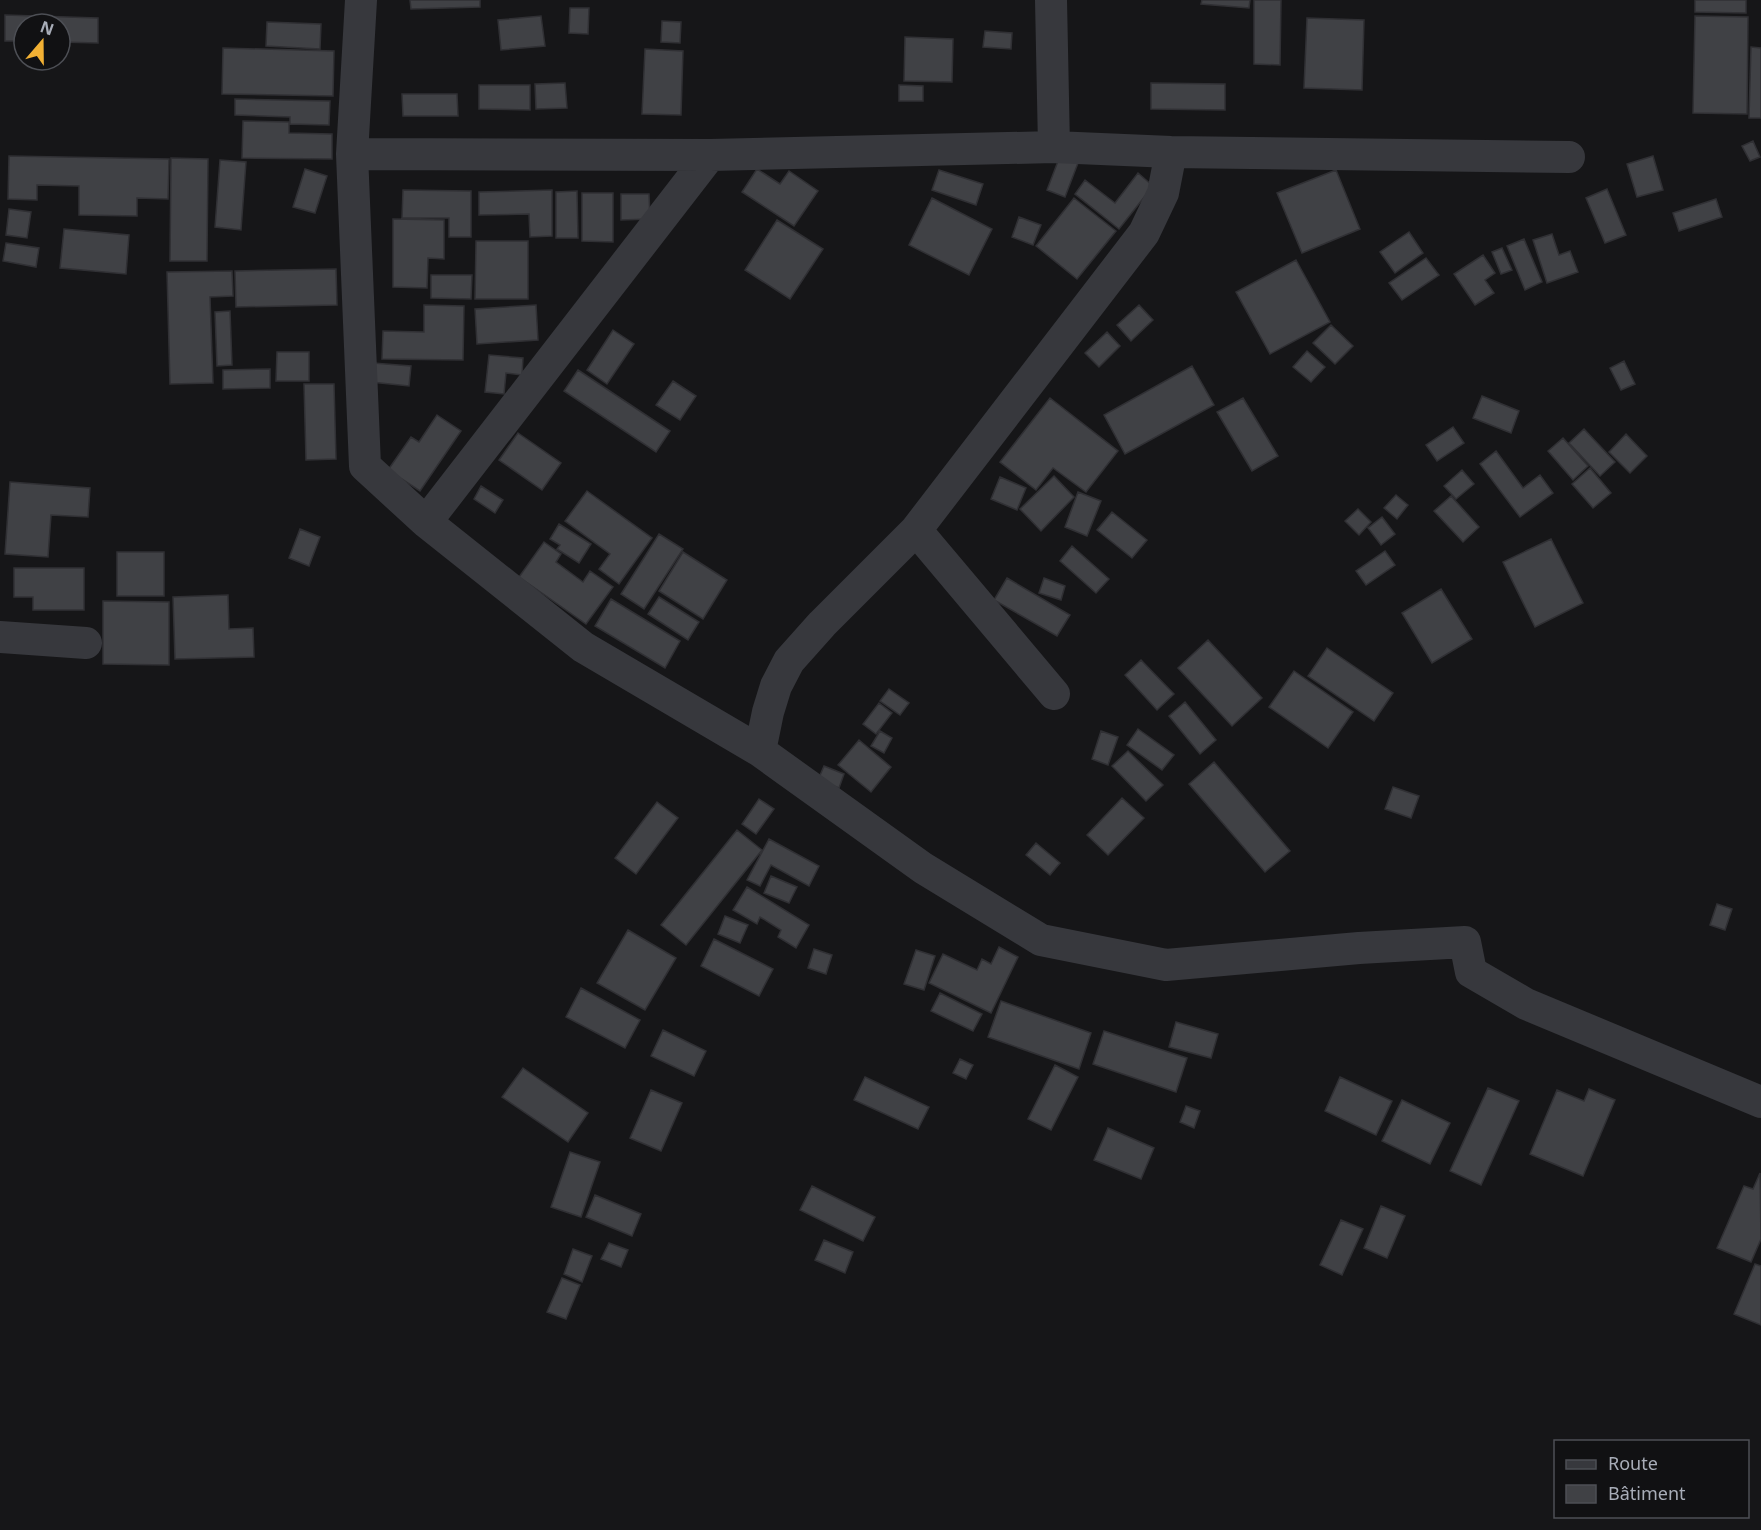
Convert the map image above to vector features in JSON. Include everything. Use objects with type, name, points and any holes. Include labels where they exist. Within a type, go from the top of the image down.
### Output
[{"type":"street","points":[[361,0],[352,154],[364,466],[426,522],[583,647],[760,752],[923,868],[1041,940],[1166,965],[1359,948],[1465,942],[1471,972],[1526,1004],[1761,1102]]},
{"type":"street","points":[[1050,0],[1053,147]]},
{"type":"street","points":[[352,154],[710,155],[1053,147],[1171,152],[1569,157]]},
{"type":"street","points":[[760,752],[768,712],[789,662],[822,624],[916,530],[1144,233],[1163,193],[1171,152]]},
{"type":"street","points":[[426,522],[710,155]]},
{"type":"street","points":[[916,530],[1054,694]]},
{"type":"street","points":[[0,637],[86,643]]},
{"type":"building","points":[[410,0],[480,0],[480,7],[411,9]]},
{"type":"building","points":[[1202,0],[1250,0],[1249,8],[1201,4]]},
{"type":"building","points":[[1254,0],[1281,0],[1280,65],[1254,64]]},
{"type":"building","points":[[1695,0],[1746,0],[1746,13],[1695,12]]},
{"type":"building","points":[[570,8],[589,8],[588,34],[569,33]]},
{"type":"building","points":[[5,15],[12,15],[12,41],[5,41]]},
{"type":"building","points":[[541,16],[545,46],[501,50],[498,20]]},
{"type":"building","points":[[1695,16],[1748,17],[1747,114],[1693,113]]},
{"type":"building","points":[[72,17],[98,18],[98,43],[72,42]]},
{"type":"building","points":[[1307,18],[1364,20],[1362,90],[1304,88]]},
{"type":"building","points":[[662,21],[681,22],[680,43],[661,42]]},
{"type":"building","points":[[267,22],[321,24],[320,49],[266,46]]},
{"type":"building","points":[[985,31],[1012,33],[1011,49],[983,47]]},
{"type":"building","points":[[905,37],[953,39],[952,82],[904,81]]},
{"type":"building","points":[[1751,47],[1761,48],[1761,118],[1749,118]]},
{"type":"building","points":[[223,48],[334,51],[333,96],[222,94]]},
{"type":"building","points":[[645,49],[683,51],[681,115],[642,114]]},
{"type":"building","points":[[565,83],[567,108],[536,109],[535,84]]},
{"type":"building","points":[[1151,83],[1225,84],[1225,110],[1151,109]]},
{"type":"building","points":[[479,85],[530,85],[530,110],[479,109]]},
{"type":"building","points":[[899,85],[923,86],[923,101],[899,101]]},
{"type":"building","points":[[402,94],[457,94],[458,116],[403,116]]},
{"type":"building","points":[[235,99],[330,101],[329,125],[290,124],[290,117],[235,115]]},
{"type":"building","points":[[243,121],[289,122],[289,133],[332,134],[332,159],[242,158]]},
{"type":"building","points":[[1753,141],[1760,157],[1750,161],[1742,146]]},
{"type":"building","points":[[9,156],[169,159],[168,199],[137,198],[137,216],[79,215],[79,186],[37,185],[37,200],[8,199]]},
{"type":"building","points":[[1060,156],[1078,163],[1065,197],[1047,190]]},
{"type":"building","points":[[1653,156],[1663,190],[1637,197],[1627,164]]},
{"type":"building","points":[[171,158],[208,159],[207,261],[170,261]]},
{"type":"building","points":[[220,160],[246,162],[241,230],[215,227]]},
{"type":"building","points":[[305,169],[327,176],[315,213],[293,207]]},
{"type":"building","points":[[757,169],[780,184],[789,171],[818,191],[794,226],[742,192]]},
{"type":"building","points":[[939,170],[983,184],[976,205],[932,190]]},
{"type":"building","points":[[1336,170],[1360,229],[1302,253],[1277,193]]},
{"type":"building","points":[[1138,173],[1153,186],[1119,229],[1075,194],[1085,180],[1115,203]]},
{"type":"building","points":[[1607,189],[1626,235],[1605,243],[1586,198]]},
{"type":"building","points":[[403,190],[471,191],[471,237],[449,237],[449,218],[402,218]]},
{"type":"building","points":[[552,190],[552,236],[530,237],[529,214],[479,215],[479,192]]},
{"type":"building","points":[[577,191],[578,238],[556,238],[556,192]]},
{"type":"building","points":[[582,193],[613,193],[613,242],[582,241]]},
{"type":"building","points":[[621,194],[649,194],[650,219],[621,220]]},
{"type":"building","points":[[932,198],[992,229],[969,275],[909,245]]},
{"type":"building","points":[[1074,198],[1116,231],[1077,279],[1036,246]]},
{"type":"building","points":[[1716,199],[1722,217],[1679,231],[1673,213]]},
{"type":"building","points":[[9,209],[31,212],[27,238],[6,235]]},
{"type":"building","points":[[1019,217],[1041,225],[1033,245],[1012,237]]},
{"type":"building","points":[[393,219],[444,220],[444,259],[428,258],[427,288],[393,287]]},
{"type":"building","points":[[777,220],[823,249],[790,299],[745,270]]},
{"type":"building","points":[[64,229],[129,235],[126,274],[60,268]]},
{"type":"building","points":[[1409,232],[1423,253],[1395,273],[1380,252]]},
{"type":"building","points":[[1552,234],[1559,255],[1570,251],[1578,272],[1547,283],[1533,240]]},
{"type":"building","points":[[1524,239],[1542,282],[1525,290],[1507,246]]},
{"type":"building","points":[[476,241],[528,241],[528,299],[475,299]]},
{"type":"building","points":[[6,243],[39,248],[36,267],[3,261]]},
{"type":"building","points":[[1502,248],[1512,270],[1501,274],[1492,252]]},
{"type":"building","points":[[1483,255],[1495,273],[1485,280],[1494,293],[1475,305],[1454,274]]},
{"type":"building","points":[[1426,258],[1439,275],[1402,300],[1389,283]]},
{"type":"building","points":[[1296,260],[1330,322],[1270,354],[1236,292]]},
{"type":"building","points":[[336,269],[337,305],[236,307],[235,271]]},
{"type":"building","points":[[232,271],[233,296],[210,297],[213,383],[170,384],[167,272]]},
{"type":"building","points":[[431,275],[472,275],[471,299],[431,298]]},
{"type":"building","points":[[424,305],[464,306],[463,360],[382,359],[383,331],[424,332]]},
{"type":"building","points":[[536,305],[538,340],[477,344],[475,309]]},
{"type":"building","points":[[1139,305],[1153,320],[1131,341],[1117,325]]},
{"type":"building","points":[[230,311],[232,365],[217,366],[215,312]]},
{"type":"building","points":[[1331,325],[1353,346],[1335,364],[1313,343]]},
{"type":"building","points":[[613,330],[634,344],[607,384],[587,370]]},
{"type":"building","points":[[1107,332],[1120,346],[1099,367],[1085,353]]},
{"type":"building","points":[[1307,351],[1325,367],[1311,382],[1293,367]]},
{"type":"building","points":[[277,352],[309,352],[309,381],[276,381]]},
{"type":"building","points":[[489,355],[523,358],[522,375],[506,373],[504,394],[485,392]]},
{"type":"building","points":[[1624,361],[1635,384],[1621,390],[1610,368]]},
{"type":"building","points":[[373,363],[411,366],[409,386],[371,382]]},
{"type":"building","points":[[1192,366],[1214,405],[1125,454],[1104,415]]},
{"type":"building","points":[[270,369],[270,388],[223,389],[223,370]]},
{"type":"building","points":[[578,370],[670,431],[656,452],[564,391]]},
{"type":"building","points":[[673,381],[696,396],[680,420],[656,405]]},
{"type":"building","points":[[304,384],[334,384],[336,459],[306,460]]},
{"type":"building","points":[[1482,396],[1519,411],[1511,433],[1473,418]]},
{"type":"building","points":[[1050,398],[1118,451],[1086,492],[1053,468],[1036,490],[1000,462]]},
{"type":"building","points":[[1243,398],[1278,456],[1252,471],[1217,412]]},
{"type":"building","points":[[437,415],[461,431],[420,491],[388,470],[411,437],[419,442]]},
{"type":"building","points":[[1453,427],[1464,443],[1437,461],[1426,445]]},
{"type":"building","points":[[1584,429],[1615,462],[1600,476],[1569,443]]},
{"type":"building","points":[[518,433],[561,463],[542,490],[499,460]]},
{"type":"building","points":[[1626,434],[1647,456],[1630,473],[1609,452]]},
{"type":"building","points":[[1563,438],[1588,466],[1573,480],[1548,451]]},
{"type":"building","points":[[1496,451],[1523,488],[1540,475],[1553,493],[1520,517],[1480,464]]},
{"type":"building","points":[[1590,468],[1611,493],[1593,508],[1572,484]]},
{"type":"building","points":[[1462,470],[1474,484],[1456,499],[1444,486]]},
{"type":"building","points":[[1054,476],[1074,497],[1041,531],[1020,509]]},
{"type":"building","points":[[1000,477],[1026,488],[1017,510],[991,499]]},
{"type":"building","points":[[10,482],[90,488],[88,517],[51,515],[48,557],[5,554]]},
{"type":"building","points":[[481,486],[503,500],[495,513],[474,499]]},
{"type":"building","points":[[587,491],[652,538],[619,584],[599,569],[610,554],[565,521]]},
{"type":"building","points":[[1078,492],[1101,501],[1087,536],[1065,527]]},
{"type":"building","points":[[1396,495],[1408,505],[1397,519],[1384,508]]},
{"type":"building","points":[[1451,496],[1479,527],[1463,542],[1434,511]]},
{"type":"building","points":[[1358,509],[1371,522],[1359,535],[1345,521]]},
{"type":"building","points":[[1112,512],[1147,540],[1132,558],[1097,530]]},
{"type":"building","points":[[1382,517],[1395,534],[1381,545],[1368,528]]},
{"type":"building","points":[[559,524],[591,544],[579,563],[557,549],[560,545],[550,539]]},
{"type":"building","points":[[300,529],[320,537],[309,566],[289,558]]},
{"type":"building","points":[[659,534],[683,549],[644,609],[621,594]]},
{"type":"building","points":[[1551,539],[1583,603],[1535,627],[1503,562]]},
{"type":"building","points":[[544,542],[561,554],[556,562],[583,582],[590,571],[613,587],[586,624],[519,577]]},
{"type":"building","points":[[1072,546],[1109,579],[1096,593],[1060,561]]},
{"type":"building","points":[[1385,551],[1395,565],[1366,585],[1356,571]]},
{"type":"building","points":[[117,552],[164,552],[164,596],[117,596]]},
{"type":"building","points":[[683,552],[727,580],[703,619],[659,591]]},
{"type":"building","points":[[14,568],[84,568],[84,610],[33,610],[33,597],[14,597]]},
{"type":"building","points":[[1007,578],[1070,615],[1057,636],[994,600]]},
{"type":"building","points":[[1044,578],[1065,586],[1061,600],[1039,593]]},
{"type":"building","points":[[1441,589],[1472,639],[1432,663],[1402,613]]},
{"type":"building","points":[[228,595],[229,629],[253,628],[254,657],[175,659],[173,597]]},
{"type":"building","points":[[659,597],[699,622],[688,640],[648,614]]},
{"type":"building","points":[[611,599],[680,641],[665,668],[595,626]]},
{"type":"building","points":[[103,601],[169,602],[169,665],[103,664]]},
{"type":"building","points":[[1208,640],[1262,698],[1232,726],[1178,668]]},
{"type":"building","points":[[1327,648],[1393,693],[1374,721],[1308,676]]},
{"type":"building","points":[[1141,660],[1174,694],[1157,710],[1125,675]]},
{"type":"building","points":[[1294,671],[1353,712],[1328,748],[1269,707]]},
{"type":"building","points":[[889,689],[909,703],[900,715],[880,701]]},
{"type":"building","points":[[1185,702],[1216,740],[1200,754],[1169,716]]},
{"type":"building","points":[[879,703],[892,713],[876,734],[863,724]]},
{"type":"building","points":[[1138,729],[1174,755],[1162,770],[1127,745]]},
{"type":"building","points":[[880,731],[892,738],[884,753],[871,746]]},
{"type":"building","points":[[1101,731],[1118,737],[1108,765],[1092,759]]},
{"type":"building","points":[[859,740],[891,767],[871,792],[838,765]]},
{"type":"building","points":[[1128,751],[1163,785],[1146,801],[1112,766]]},
{"type":"building","points":[[1214,762],[1290,851],[1265,872],[1189,784]]},
{"type":"building","points":[[824,766],[844,774],[839,788],[818,780]]},
{"type":"building","points":[[1393,787],[1419,796],[1411,818],[1385,809]]},
{"type":"building","points":[[1122,798],[1144,818],[1108,855],[1087,835]]},
{"type":"building","points":[[759,799],[774,809],[756,834],[742,824]]},
{"type":"building","points":[[657,802],[678,818],[636,874],[615,858]]},
{"type":"building","points":[[737,830],[762,850],[686,945],[661,925]]},
{"type":"building","points":[[769,839],[819,866],[809,886],[771,865],[760,886],[747,880]]},
{"type":"building","points":[[1036,843],[1060,863],[1050,875],[1026,855]]},
{"type":"building","points":[[771,876],[797,887],[789,903],[764,893]]},
{"type":"building","points":[[747,887],[809,925],[796,948],[778,937],[781,930],[760,917],[757,924],[733,910]]},
{"type":"building","points":[[1717,904],[1732,909],[1725,930],[1710,925]]},
{"type":"building","points":[[725,916],[748,925],[740,943],[718,934]]},
{"type":"building","points":[[628,930],[676,958],[645,1010],[597,983]]},
{"type":"building","points":[[714,939],[773,969],[759,996],[701,966]]},
{"type":"building","points":[[999,947],[1018,957],[991,1013],[929,983],[943,954],[977,970],[982,959],[991,964]]},
{"type":"building","points":[[814,949],[832,955],[826,974],[808,968]]},
{"type":"building","points":[[916,950],[935,956],[924,990],[904,984]]},
{"type":"building","points":[[581,988],[640,1020],[625,1048],[566,1017]]},
{"type":"building","points":[[940,993],[982,1014],[973,1031],[931,1011]]},
{"type":"building","points":[[1001,1001],[1091,1033],[1079,1069],[988,1037]]},
{"type":"building","points":[[1176,1022],[1218,1034],[1211,1058],[1169,1047]]},
{"type":"building","points":[[663,1030],[706,1051],[694,1076],[651,1056]]},
{"type":"building","points":[[1104,1031],[1187,1058],[1176,1092],[1093,1064]]},
{"type":"building","points":[[960,1059],[973,1065],[966,1079],[953,1073]]},
{"type":"building","points":[[1055,1065],[1078,1077],[1051,1130],[1028,1119]]},
{"type":"building","points":[[523,1068],[588,1113],[568,1142],[502,1097]]},
{"type":"building","points":[[865,1077],[929,1107],[918,1129],[854,1100]]},
{"type":"building","points":[[1340,1077],[1392,1101],[1376,1135],[1325,1111]]},
{"type":"building","points":[[1488,1088],[1519,1101],[1481,1185],[1450,1171]]},
{"type":"building","points":[[1589,1089],[1615,1100],[1583,1176],[1530,1154],[1557,1090],[1584,1101]]},
{"type":"building","points":[[651,1090],[682,1103],[661,1151],[630,1138]]},
{"type":"building","points":[[1402,1100],[1450,1123],[1430,1164],[1382,1141]]},
{"type":"building","points":[[1186,1106],[1200,1111],[1194,1128],[1180,1122]]},
{"type":"building","points":[[1108,1128],[1154,1148],[1141,1179],[1094,1160]]},
{"type":"building","points":[[570,1152],[600,1162],[581,1217],[551,1207]]},
{"type":"building","points":[[1760,1173],[1761,1239],[1751,1262],[1717,1248],[1744,1186],[1753,1189]]},
{"type":"building","points":[[812,1186],[875,1217],[863,1241],[800,1210]]},
{"type":"building","points":[[595,1195],[641,1214],[632,1236],[586,1217]]},
{"type":"building","points":[[1381,1206],[1405,1216],[1387,1258],[1364,1248]]},
{"type":"building","points":[[1341,1220],[1363,1229],[1342,1275],[1320,1265]]},
{"type":"building","points":[[824,1240],[853,1252],[845,1273],[815,1260]]},
{"type":"building","points":[[609,1243],[628,1250],[621,1267],[601,1259]]},
{"type":"building","points":[[573,1249],[592,1256],[582,1282],[564,1274]]},
{"type":"building","points":[[1755,1264],[1761,1266],[1761,1325],[1734,1314]]},
{"type":"building","points":[[562,1278],[580,1285],[566,1319],[547,1312]]}]
